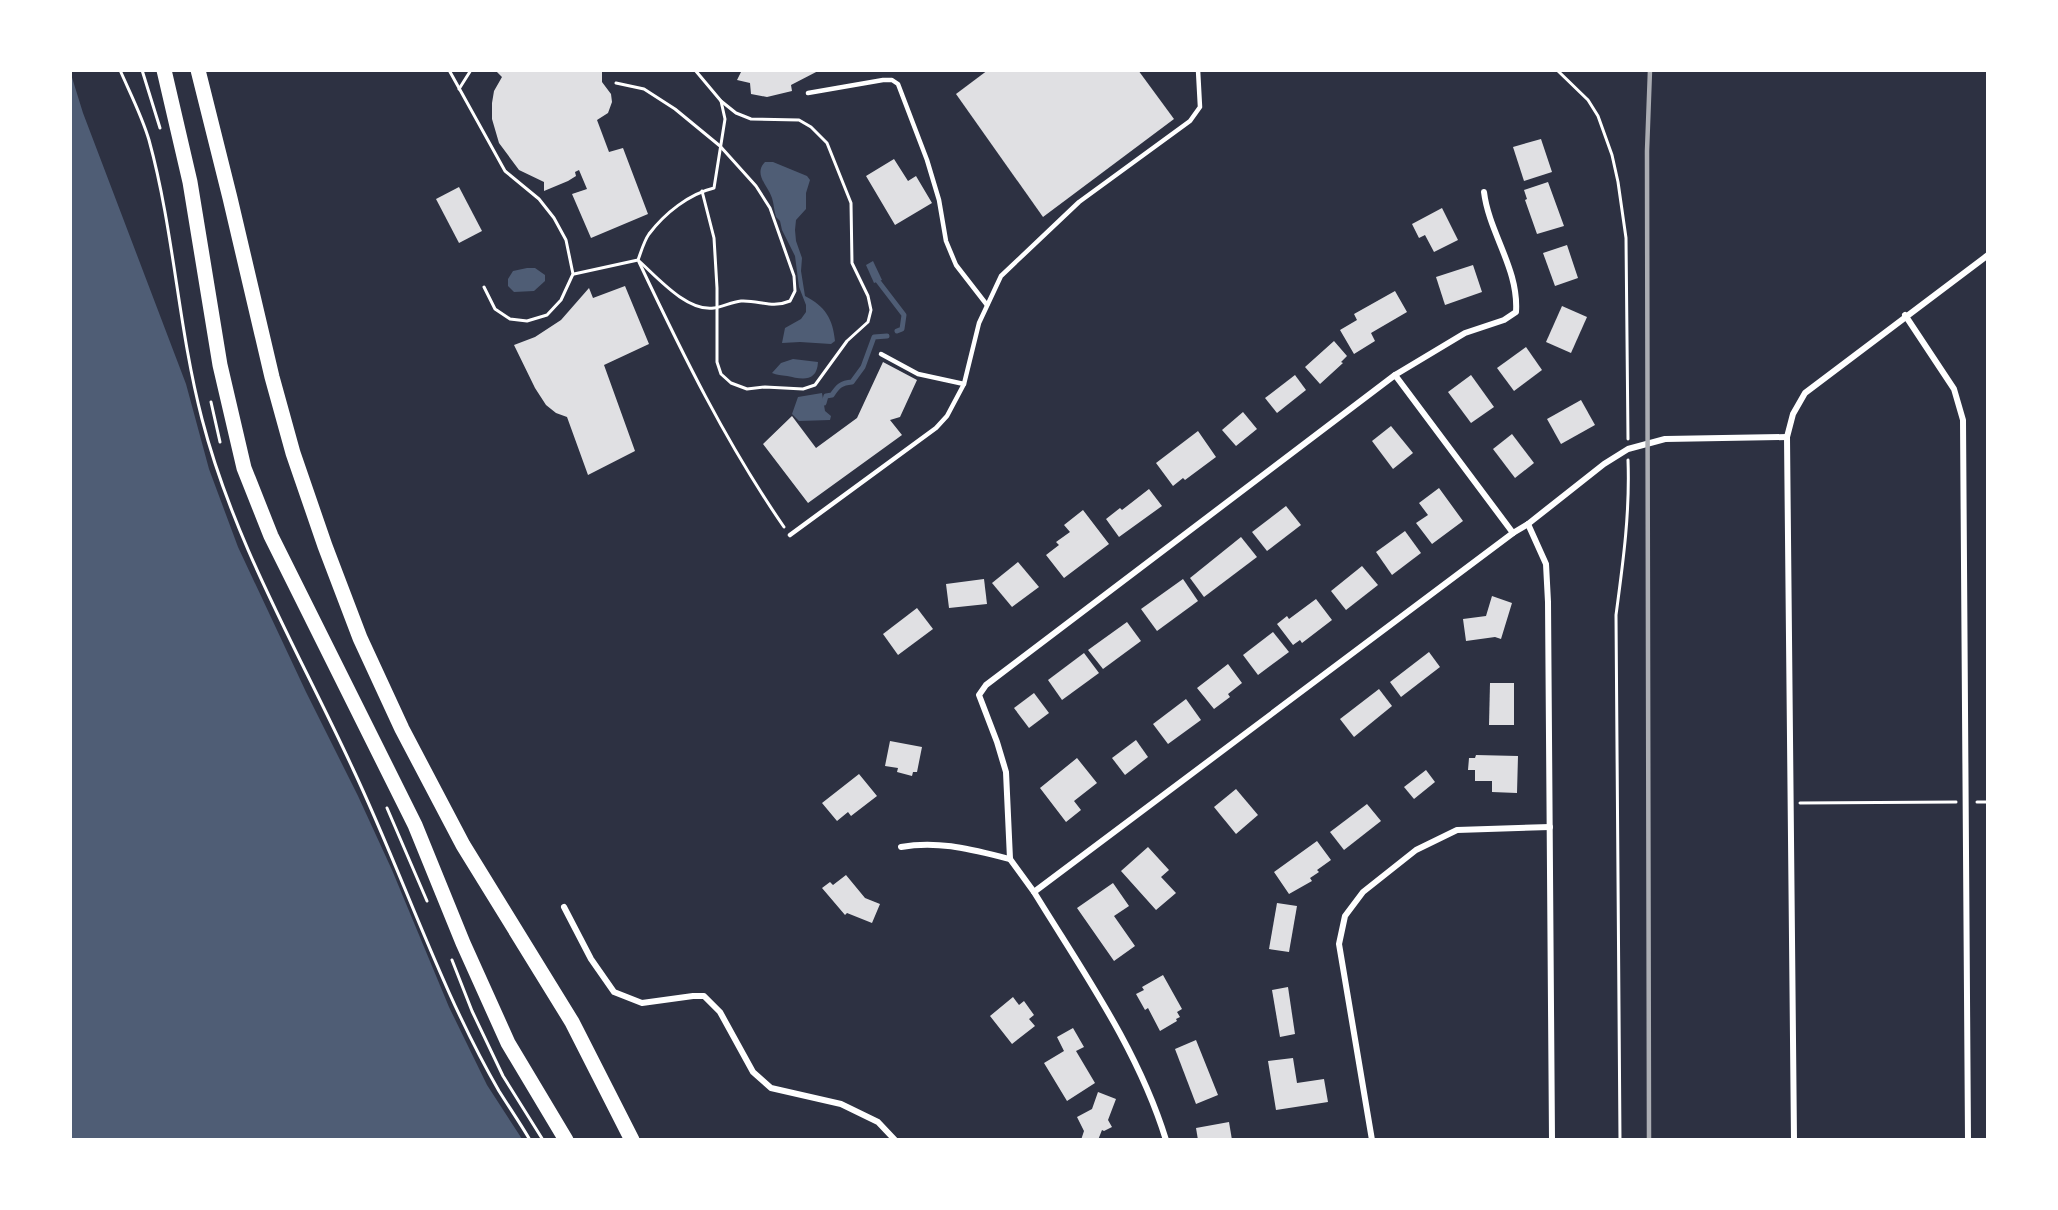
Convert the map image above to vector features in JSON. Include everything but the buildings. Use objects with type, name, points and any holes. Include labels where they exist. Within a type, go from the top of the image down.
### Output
[{"type":"main road","points":[[164,70],[190,182],[220,365],[244,468],[270,536],[304,607],[367,725],[416,825],[463,943],[508,1043],[566,1140]]},
{"type":"main road","points":[[198,70],[231,198],[272,377],[293,453],[360,638],[402,729],[463,845],[572,1022],[632,1140]]},
{"type":"street","points":[[1166,1140],[1157,1110],[1132,1052],[1034,892],[1010,859],[1006,772],[979,695],[986,685],[1395,375],[1465,333],[1504,320],[1516,312],[1517,297],[1510,270],[1486,206],[1484,192]]},
{"type":"street","points":[[1794,1140],[1787,437],[1793,414],[1805,393],[1905,315],[1988,255]]},
{"type":"street","points":[[1905,315],[1954,388],[1963,420],[1968,1140]]},
{"type":"street","points":[[1395,375],[1513,533]]},
{"type":"street","points":[[1034,892],[1528,524],[1604,464],[1628,449],[1665,439],[1787,437]]},
{"type":"street","points":[[1528,524],[1546,564],[1548,602],[1552,1140]]},
{"type":"street","points":[[1372,1140],[1339,944],[1345,916],[1363,892],[1416,850],[1456,830],[1550,827]]},
{"type":"street","points":[[901,847],[921,843],[948,845],[1010,859]]},
{"type":"street","points":[[564,907],[591,959],[614,992],[642,1003],[704,996],[720,1012],[753,1072],[771,1088],[841,1104],[878,1122],[895,1140]]},
{"type":"lane","points":[[790,535],[936,428],[947,416],[963,384],[979,323],[1001,276],[1079,202],[1190,121],[1200,107],[1198,70]]},
{"type":"lane","points":[[808,93],[883,80],[892,80],[898,84],[927,160],[939,200],[946,241],[956,265],[987,305]]},
{"type":"lane","points":[[881,354],[918,374],[963,384]]},
{"type":"path","points":[[449,70],[505,171],[539,199],[554,218],[566,240],[573,274],[561,300],[547,315],[527,321],[510,319],[495,309],[484,287]]},
{"type":"path","points":[[459,89],[471,70]]},
{"type":"path","points":[[695,70],[721,101],[736,113],[751,119],[799,120],[811,127],[827,143],[851,203],[852,263],[868,296],[871,310],[868,321],[847,341],[815,386],[803,389],[765,387],[747,389],[731,383],[721,374],[717,362],[714,238],[702,191]]},
{"type":"path","points":[[1557,70],[1587,100],[1598,116],[1612,154],[1626,238],[1629,491],[1625,553],[1616,615],[1620,1140]]},
{"type":"path","points":[[616,83],[644,89],[675,109],[720,146],[756,186],[770,208],[794,276],[795,291],[790,302],[778,306],[739,301],[716,308],[696,307],[638,260]]},
{"type":"path","points":[[721,101],[725,119],[714,188],[702,191],[677,206],[649,235],[638,260],[690,369],[736,454],[790,535]]},
{"type":"path","points":[[573,274],[638,260]]},
{"type":"path","points":[[1790,802],[1988,802]]},
{"type":"water","points":[[70,71],[83,113],[186,384],[209,469],[238,547],[392,870],[449,1007],[487,1085],[522,1139],[71,1139]]},
{"type":"water","points":[[765,162],[773,162],[807,176],[810,180],[806,193],[806,209],[796,220],[796,241],[802,258],[801,271],[805,296],[818,304],[827,314],[835,341],[831,344],[782,343],[785,328],[801,319],[806,312],[806,305],[799,287],[795,256],[780,221],[776,217],[772,198],[762,180],[760,171]]},
{"type":"water","points":[[873,261],[882,280],[874,283],[866,265]]},
{"type":"water","points":[[535,268],[545,275],[545,281],[534,291],[514,292],[508,286],[508,279],[513,271]]},
{"type":"water","points":[[793,359],[818,362],[815,373],[803,378],[772,373],[781,363]]},
{"type":"water","points":[[822,393],[825,411],[831,416],[830,420],[799,421],[792,414],[798,397]]},
{"type":"waterway","points":[[878,281],[904,315],[902,329],[897,331]]},
{"type":"waterway","points":[[824,403],[826,396],[832,395],[842,384],[852,382],[863,367],[874,337],[887,336]]},
{"type":"railway","points":[[1649,1140],[1647,151],[1650,70]]}]
